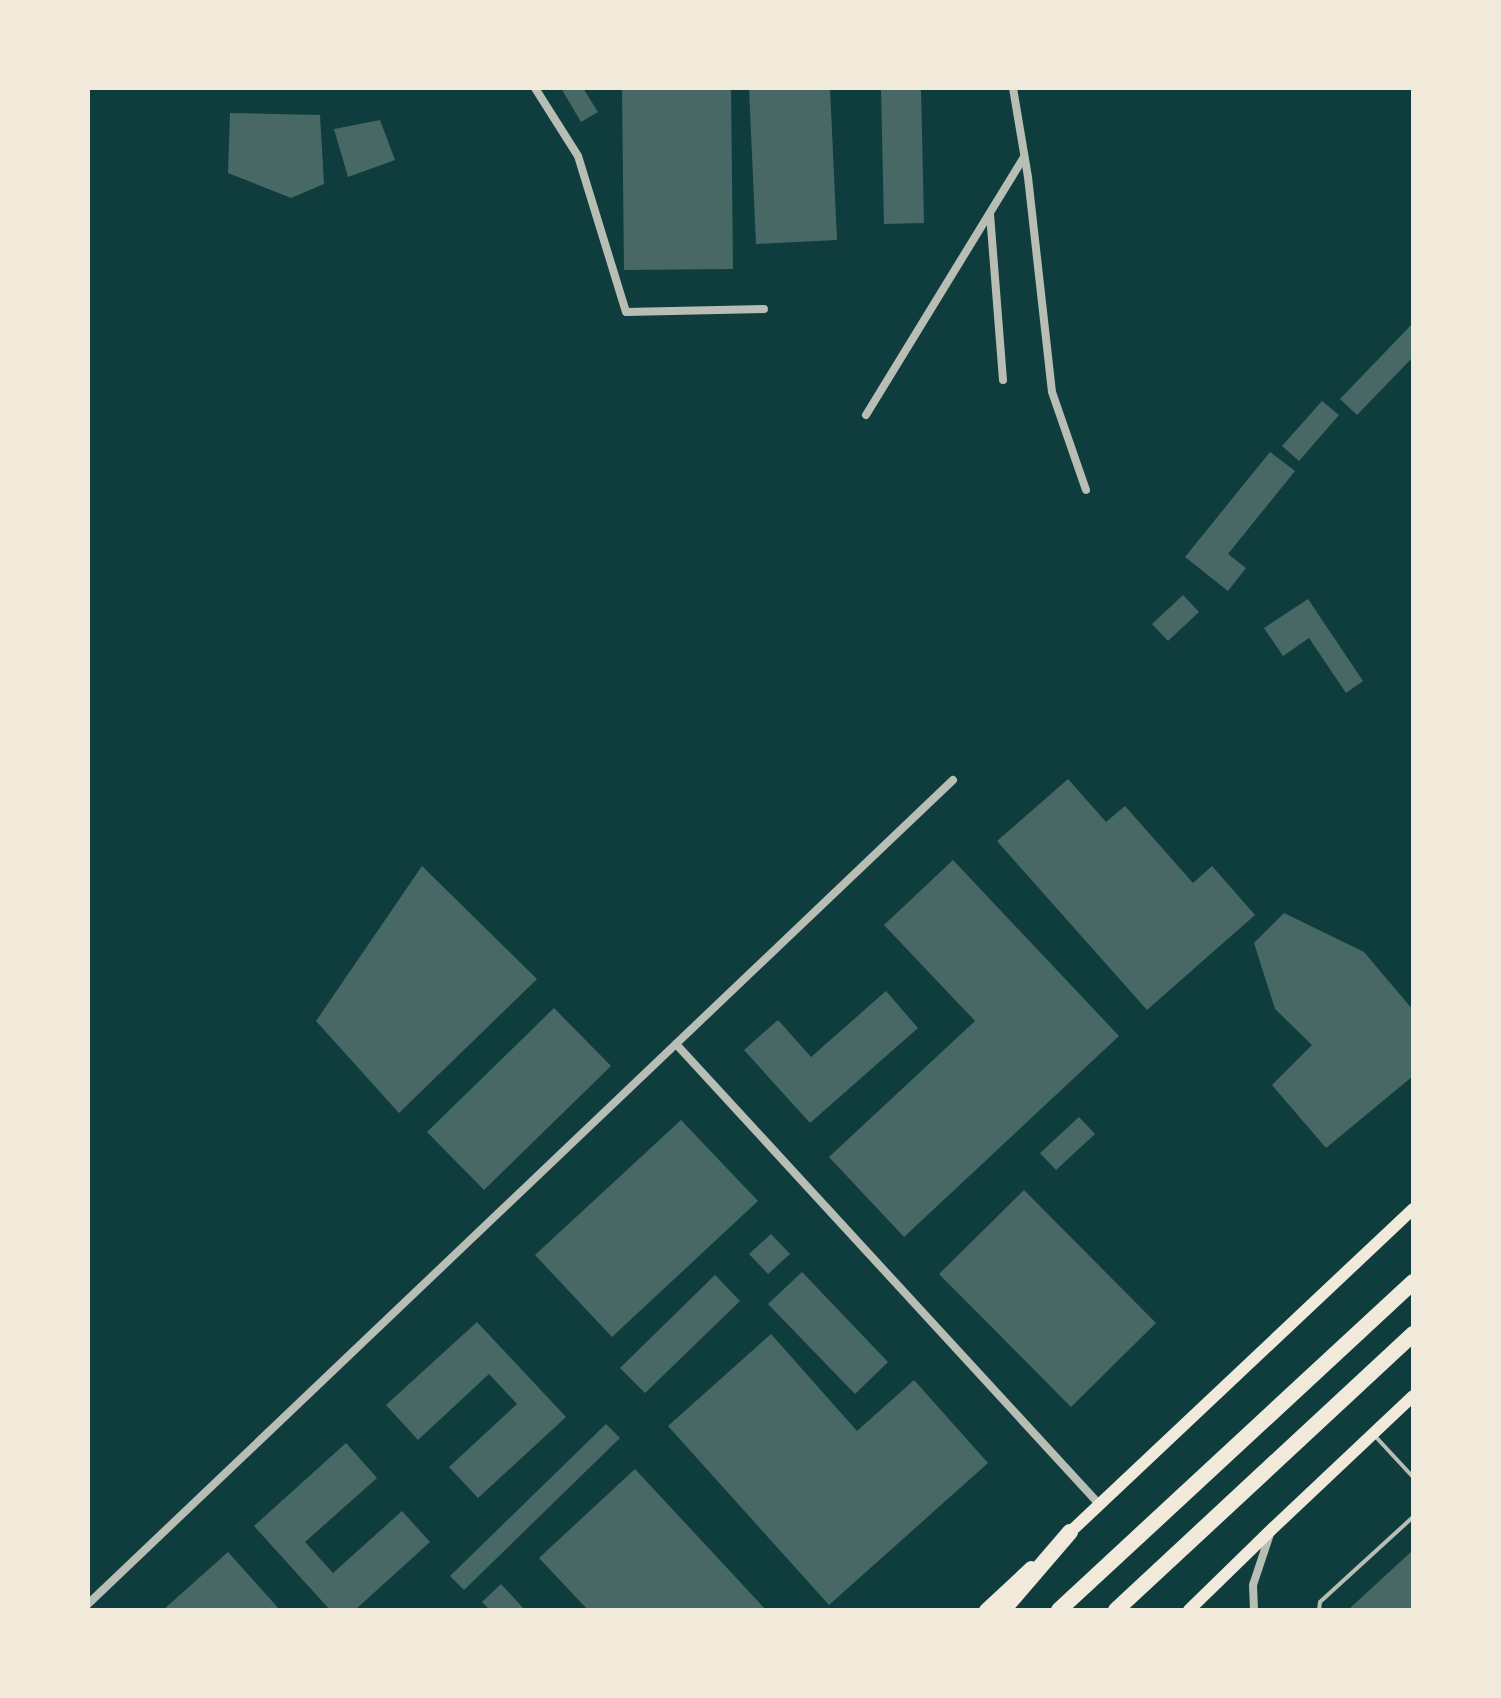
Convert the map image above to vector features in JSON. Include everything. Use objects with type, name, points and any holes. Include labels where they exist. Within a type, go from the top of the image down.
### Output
[{"type":"highway","points":[[1059,1610],[1413,1282]]},
{"type":"highway","points":[[1116,1610],[1413,1334]]},
{"type":"highway","points":[[1003,1610],[1070,1532]]},
{"type":"main road","points":[[985,1610],[1413,1209]]},
{"type":"main road","points":[[1189,1610],[1413,1396]]},
{"type":"street","points":[[535,88],[578,156],[626,312],[764,309]]},
{"type":"street","points":[[1013,88],[1025,156],[1052,392],[1086,490]]},
{"type":"street","points":[[866,415],[1025,156]]},
{"type":"street","points":[[989,213],[1003,380]]},
{"type":"street","points":[[88,1604],[953,780]]},
{"type":"street","points":[[676,1044],[1099,1504]]},
{"type":"street","points":[[1254,1610],[1253,1585],[1272,1529]]},
{"type":"lane","points":[[1373,1434],[1413,1477]]},
{"type":"lane","points":[[1319,1610],[1320,1602],[1413,1517]]},
{"type":"building","points":[[561,88],[583,88],[598,112],[581,122]]},
{"type":"building","points":[[622,88],[731,88],[733,269],[624,270]]},
{"type":"building","points":[[749,88],[830,88],[837,240],[756,244]]},
{"type":"building","points":[[881,88],[921,88],[924,223],[884,224]]},
{"type":"building","points":[[230,113],[320,115],[324,184],[291,198],[228,173]]},
{"type":"building","points":[[380,120],[395,160],[348,177],[334,129]]},
{"type":"building","points":[[1413,323],[1413,357],[1357,415],[1340,399]]},
{"type":"building","points":[[1322,401],[1339,415],[1299,461],[1282,446]]},
{"type":"building","points":[[1270,452],[1295,471],[1228,554],[1246,568],[1228,591],[1185,557]]},
{"type":"building","points":[[1183,595],[1199,612],[1168,641],[1152,624]]},
{"type":"building","points":[[1308,599],[1363,681],[1346,693],[1309,638],[1283,656],[1264,628]]},
{"type":"building","points":[[1068,779],[1106,822],[1125,806],[1193,883],[1212,866],[1255,915],[1147,1010],[997,841]]},
{"type":"building","points":[[953,860],[1119,1036],[904,1237],[829,1157],[975,1021],[884,925]]},
{"type":"building","points":[[422,866],[537,979],[399,1113],[316,1021]]},
{"type":"building","points":[[1284,913],[1364,952],[1413,1010],[1413,1076],[1326,1148],[1272,1085],[1312,1045],[1275,1009],[1254,943]]},
{"type":"building","points":[[886,991],[918,1028],[810,1123],[744,1050],[778,1020],[811,1057]]},
{"type":"building","points":[[554,1008],[611,1066],[484,1190],[427,1132]]},
{"type":"building","points":[[1079,1117],[1095,1134],[1056,1170],[1040,1153]]},
{"type":"building","points":[[681,1120],[758,1201],[612,1337],[535,1255]]},
{"type":"building","points":[[1024,1190],[1156,1323],[1071,1407],[939,1274]]},
{"type":"building","points":[[771,1234],[790,1254],[768,1274],[749,1254]]},
{"type":"building","points":[[802,1272],[888,1362],[855,1394],[768,1304]]},
{"type":"building","points":[[715,1275],[740,1301],[645,1393],[620,1368]]},
{"type":"building","points":[[477,1322],[566,1417],[478,1498],[449,1467],[517,1404],[489,1374],[418,1440],[386,1405]]},
{"type":"building","points":[[771,1334],[857,1431],[914,1380],[988,1463],[829,1605],[668,1426]]},
{"type":"building","points":[[606,1424],[620,1438],[464,1590],[450,1576]]},
{"type":"building","points":[[346,1443],[377,1478],[305,1542],[333,1573],[402,1511],[430,1542],[355,1610],[330,1610],[254,1526]]},
{"type":"building","points":[[635,1469],[766,1610],[588,1610],[539,1558]]},
{"type":"building","points":[[1413,1550],[1413,1610],[1348,1610]]},
{"type":"building","points":[[228,1552],[280,1610],[163,1610]]},
{"type":"building","points":[[501,1584],[525,1610],[490,1610],[482,1602]]}]
